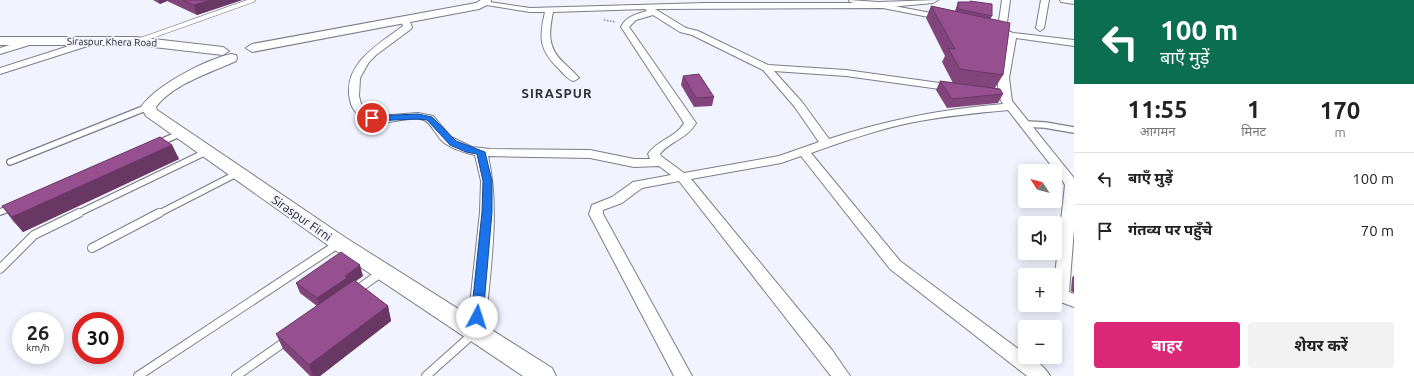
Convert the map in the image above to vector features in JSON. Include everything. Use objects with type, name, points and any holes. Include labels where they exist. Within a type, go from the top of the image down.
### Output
[{"type":"street","points":[[854,0],[953,20]]},
{"type":"street","points":[[148,107],[152,100],[165,91],[235,50],[479,6],[486,1],[520,9],[549,10],[650,9],[706,4],[881,6],[933,0]]},
{"type":"street","points":[[1006,0],[1007,33],[1010,53],[1003,77],[1004,99],[1067,177],[1071,185],[1062,294],[1064,297],[1074,301]]},
{"type":"street","points":[[1040,28],[1045,0]]},
{"type":"street","points":[[1064,0],[1074,2]]},
{"type":"street","points":[[650,9],[632,19],[625,25],[690,123],[684,131],[654,154],[661,162],[682,177],[826,355],[841,376]]},
{"type":"street","points":[[650,9],[683,30],[695,33],[766,68],[846,74],[965,90]]},
{"type":"street","points":[[549,10],[545,31],[547,46],[553,58],[574,78]]},
{"type":"street","points":[[405,19],[408,27],[374,53],[359,70],[355,78],[354,88],[356,105],[361,112],[372,118],[418,116],[429,118],[453,143],[469,150],[481,152],[590,154],[634,163],[661,162]]},
{"type":"street","points":[[983,27],[1007,33],[1074,43]]},
{"type":"street","name":"Siraspur Khera Road","points":[[0,41],[136,41],[235,50]]},
{"type":"street","points":[[0,51],[33,41]]},
{"type":"street","points":[[0,71],[94,41]]},
{"type":"street","points":[[766,68],[798,104],[826,143]]},
{"type":"street","points":[[683,376],[595,211],[601,206],[617,200],[636,186],[760,164],[804,152],[826,143],[912,119],[962,111],[1004,99]]},
{"type":"street","name":"Siraspur Firni","points":[[148,107],[150,113],[179,134],[339,243],[543,376]]},
{"type":"street","points":[[476,332],[487,212],[488,181],[481,152]]},
{"type":"street","points":[[804,152],[895,265],[1041,376]]},
{"type":"lane","points":[[136,41],[251,0]]},
{"type":"lane","points":[[10,162],[148,107]]},
{"type":"lane","points":[[1024,124],[1045,124],[1074,130]]},
{"type":"lane","points":[[151,147],[179,134]]},
{"type":"lane","points":[[0,269],[10,261],[25,241],[34,235],[206,152]]},
{"type":"lane","points":[[92,248],[238,173]]},
{"type":"lane","points":[[0,212],[14,206]]},
{"type":"lane","points":[[138,376],[339,243]]},
{"type":"lane","points":[[351,294],[383,271]]},
{"type":"lane","points":[[426,376],[476,332]]},
{"type":"lane","points":[[236,376],[294,335]]},
{"type":"path","points":[[598,19],[625,25]]},
{"type":"building","points":[[182,0],[211,0],[194,5]]},
{"type":"building","points":[[970,1],[992,4],[992,16],[958,9],[958,2]]},
{"type":"building","points":[[931,6],[1010,23],[1003,75],[960,69],[948,48],[955,49]]},
{"type":"building","points":[[699,74],[714,97],[696,98],[683,76]]},
{"type":"building","points":[[940,81],[1000,89],[1003,94],[952,99]]},
{"type":"building","points":[[160,137],[172,145],[12,217],[2,206]]},
{"type":"building","points":[[341,252],[360,265],[345,276],[347,278],[317,298],[296,283]]},
{"type":"building","points":[[354,280],[388,306],[309,365],[276,334]]},
{"type":"district","name":"SIRASPUR","points":[[557,93]]},
{"type":"route","points":[[372,118],[378,119],[418,116],[429,118],[433,120],[447,138],[453,143],[462,148],[481,152],[488,181],[487,212],[477,317]]}]
